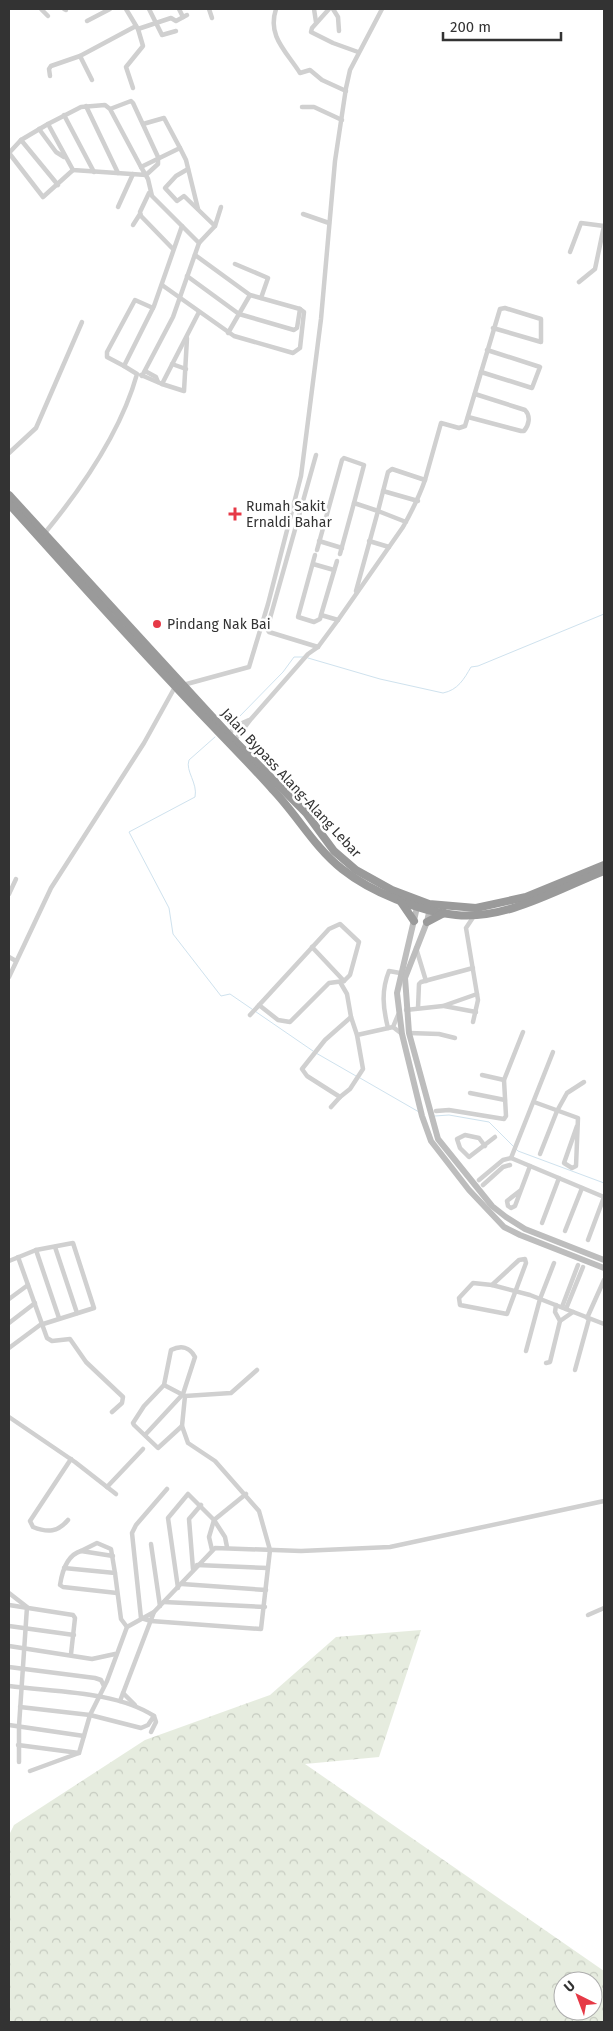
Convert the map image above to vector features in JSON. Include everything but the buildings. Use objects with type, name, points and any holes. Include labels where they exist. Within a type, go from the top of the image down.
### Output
[{"type":"highway","name":"Jalan Bypass Alang-Alang Lebar","points":[[9,495],[42,536]]},
{"type":"highway","name":"Jalan Bypass Alang-Alang Lebar","points":[[9,504],[42,536],[223,732],[274,790],[331,860],[356,878],[396,899],[430,907],[444,913],[474,916],[494,913],[534,900],[604,871]]},
{"type":"highway","name":"Jalan Bypass Alang-Alang Lebar","points":[[223,732],[235,740],[306,814],[342,860],[381,885],[418,904]]},
{"type":"highway","name":"Jalan Bypass Alang-Alang Lebar","points":[[430,907],[476,908],[511,902],[604,865]]},
{"type":"highway","points":[[396,899],[404,905],[414,922]]},
{"type":"highway","points":[[426,924],[444,913]]},
{"type":"street","points":[[41,9],[48,16]]},
{"type":"street","points":[[87,21],[110,9]]},
{"type":"street","points":[[126,9],[137,27],[143,46],[126,68],[133,88]]},
{"type":"street","points":[[149,9],[164,36],[176,31]]},
{"type":"street","points":[[50,76],[49,69],[51,66],[80,56],[137,27],[157,24],[171,18],[176,21],[185,16],[179,9]]},
{"type":"street","points":[[208,9],[212,18]]},
{"type":"street","points":[[276,9],[272,23],[273,32],[300,73],[310,70],[322,80],[346,91]]},
{"type":"street","points":[[314,9],[316,22]]},
{"type":"street","points":[[329,9],[312,28],[313,33],[358,52]]},
{"type":"street","points":[[333,9],[338,18],[339,31]]},
{"type":"street","points":[[9,977],[59,874],[179,686],[249,667],[268,604],[301,476],[321,319],[329,223],[350,70],[382,9]]},
{"type":"street","points":[[80,56],[92,80]]},
{"type":"street","points":[[72,170],[146,175],[158,164],[158,157],[131,102],[110,109]]},
{"type":"street","points":[[72,170],[43,198],[9,153],[21,140],[64,115],[86,106],[105,105],[110,109],[146,175],[150,186],[140,214],[133,225]]},
{"type":"street","points":[[86,106],[118,173]]},
{"type":"street","points":[[302,107],[314,107],[342,120]]},
{"type":"street","points":[[64,115],[94,172]]},
{"type":"street","points":[[143,124],[164,118],[180,148],[188,169],[198,210]]},
{"type":"street","points":[[48,124],[72,170]]},
{"type":"street","points":[[39,129],[59,154],[65,157]]},
{"type":"street","points":[[21,140],[58,185]]},
{"type":"street","points":[[141,167],[158,157],[180,148]]},
{"type":"street","points":[[188,169],[176,176],[165,188],[177,201],[193,190]]},
{"type":"street","points":[[118,207],[134,174]]},
{"type":"street","points":[[149,193],[200,243]]},
{"type":"street","points":[[184,196],[215,226]]},
{"type":"street","points":[[42,536],[75,493],[106,444],[180,299],[200,243],[215,226],[221,207]]},
{"type":"street","points":[[140,214],[172,248]]},
{"type":"street","points":[[303,214],[329,223]]},
{"type":"street","points":[[570,252],[581,223],[604,226],[595,269],[580,282]]},
{"type":"street","points":[[124,366],[154,308],[172,248],[182,226]]},
{"type":"street","points":[[162,285],[228,333],[296,353],[300,348],[304,312],[300,309],[250,295],[195,255]]},
{"type":"street","points":[[235,264],[268,278],[261,298]]},
{"type":"street","points":[[187,276],[239,314],[294,330],[297,328],[300,309]]},
{"type":"street","points":[[228,333],[250,295]]},
{"type":"street","points":[[154,308],[135,300],[107,352],[107,357],[160,383],[184,391],[187,336]]},
{"type":"street","points":[[235,740],[250,720],[318,647],[406,522],[418,501],[441,423],[462,428],[468,418],[493,328],[500,309],[505,308],[541,319],[540,342],[493,328]]},
{"type":"street","points":[[160,383],[199,312]]},
{"type":"street","points":[[9,453],[36,428],[82,322]]},
{"type":"street","points":[[481,372],[532,388],[540,367],[487,350]]},
{"type":"street","points":[[172,364],[186,369]]},
{"type":"street","points":[[468,418],[521,431],[524,431],[528,424],[528,416],[525,410],[475,394]]},
{"type":"street","points":[[316,455],[267,629],[269,632],[318,647]]},
{"type":"street","points":[[317,550],[343,459],[364,465],[340,554]]},
{"type":"street","points":[[354,598],[388,472],[392,470],[425,480]]},
{"type":"street","points":[[383,491],[418,501]]},
{"type":"street","points":[[354,503],[406,522]]},
{"type":"street","points":[[319,541],[342,548]]},
{"type":"street","points":[[369,541],[389,547]]},
{"type":"street","points":[[316,555],[298,617],[314,622],[320,619],[338,561]]},
{"type":"street","points":[[313,564],[334,570]]},
{"type":"street","points":[[321,615],[338,620]]},
{"type":"street","points":[[223,732],[250,720]]},
{"type":"street","points":[[9,894],[13,881]]},
{"type":"street","points":[[418,904],[400,974],[397,993],[398,1015],[406,1034],[417,1080],[432,1115],[438,1139],[453,1158],[476,1181],[484,1185]]},
{"type":"street","points":[[406,1034],[405,978],[426,924],[430,907]]},
{"type":"street","points":[[473,1022],[478,1000],[466,928],[474,916]]},
{"type":"street","points":[[414,922],[426,924]]},
{"type":"street","points":[[251,1014],[258,1006],[312,947],[337,924],[344,927],[359,942],[352,971],[342,981],[329,983],[290,1022],[278,1020],[258,1006]]},
{"type":"street","points":[[312,947],[342,981],[363,1060],[360,1075],[331,1108]]},
{"type":"street","points":[[416,947],[426,981]]},
{"type":"street","points":[[9,957],[16,961]]},
{"type":"street","points":[[418,1008],[419,984],[473,968]]},
{"type":"street","points":[[391,1028],[382,1000],[389,971],[400,974]]},
{"type":"street","points":[[406,1010],[443,1006],[477,994]]},
{"type":"street","points":[[443,1006],[476,1012]]},
{"type":"street","points":[[391,1028],[398,1015]]},
{"type":"street","points":[[340,1097],[302,1072],[302,1067],[312,1054],[351,1017]]},
{"type":"street","points":[[357,1035],[391,1028],[406,1034],[439,1034],[455,1038]]},
{"type":"street","points":[[432,1115],[450,1110],[502,1119],[506,1116],[504,1080],[522,1032]]},
{"type":"street","points":[[476,1181],[511,1158],[554,1052]]},
{"type":"street","points":[[482,1075],[504,1080]]},
{"type":"street","points":[[417,1080],[422,1116],[435,1147],[494,1219],[512,1232],[580,1263],[590,1262],[604,1268]]},
{"type":"street","points":[[540,1154],[557,1111],[567,1093],[584,1082]]},
{"type":"street","points":[[470,1093],[505,1100]]},
{"type":"street","points":[[534,1102],[578,1118],[576,1166],[572,1168],[564,1163],[577,1126]]},
{"type":"street","points":[[485,1146],[479,1138],[465,1135],[457,1139],[462,1150],[470,1157],[485,1146],[495,1136]]},
{"type":"street","points":[[453,1158],[462,1150]]},
{"type":"street","points":[[511,1158],[604,1197],[588,1240]]},
{"type":"street","points":[[480,1192],[501,1165],[510,1165]]},
{"type":"street","points":[[521,1190],[530,1166]]},
{"type":"street","points":[[542,1223],[559,1178]]},
{"type":"street","points":[[476,1181],[480,1192],[499,1212],[525,1229],[604,1260]]},
{"type":"street","points":[[565,1231],[582,1188]]},
{"type":"street","points":[[9,1261],[36,1250],[71,1242],[76,1246],[94,1308],[41,1324],[9,1348]]},
{"type":"street","points":[[55,1246],[77,1313]]},
{"type":"street","points":[[36,1250],[59,1318]]},
{"type":"street","points":[[18,1257],[48,1339],[52,1341],[70,1339],[86,1362],[123,1398],[122,1403],[112,1412]]},
{"type":"street","points":[[492,1285],[519,1260],[524,1259],[526,1263],[515,1290],[507,1314],[460,1305],[458,1298],[474,1284],[492,1285],[515,1290],[604,1324]]},
{"type":"street","points":[[580,1263],[590,1262]]},
{"type":"street","points":[[526,1351],[540,1299],[554,1263]]},
{"type":"street","points":[[564,1308],[580,1263]]},
{"type":"street","points":[[575,1370],[588,1318],[604,1280]]},
{"type":"street","points":[[11,1297],[28,1285]]},
{"type":"street","points":[[9,1323],[34,1303]]},
{"type":"street","points":[[556,1305],[555,1312],[560,1321]]},
{"type":"street","points":[[546,1363],[550,1362],[560,1321],[573,1312]]},
{"type":"street","points":[[141,1618],[151,1621],[261,1629],[270,1550],[259,1511],[215,1461],[188,1443],[182,1426],[184,1395],[195,1357],[188,1349],[179,1347],[171,1350],[164,1385],[133,1421],[159,1448],[182,1426]]},
{"type":"street","points":[[164,1385],[184,1395],[231,1393],[257,1370]]},
{"type":"street","points":[[145,1435],[184,1395]]},
{"type":"street","points":[[9,1417],[71,1459],[116,1494]]},
{"type":"street","points":[[107,1487],[143,1449]]},
{"type":"street","points":[[68,1520],[60,1527],[49,1531],[35,1528],[30,1521],[71,1459]]},
{"type":"street","points":[[141,1618],[132,1533],[136,1525],[168,1489]]},
{"type":"street","points":[[180,1586],[168,1516],[188,1494],[214,1520],[225,1536],[227,1547]]},
{"type":"street","points":[[212,1550],[209,1537],[214,1520],[246,1494]]},
{"type":"street","points":[[79,1753],[90,1715],[104,1686],[126,1627],[154,1612],[212,1550],[227,1547],[301,1551],[390,1547],[604,1501]]},
{"type":"street","points":[[195,1567],[189,1519],[201,1506]]},
{"type":"street","points":[[117,1593],[62,1587],[60,1584],[64,1568],[72,1557],[97,1543],[111,1549],[121,1619],[126,1627]]},
{"type":"street","points":[[151,1544],[162,1604]]},
{"type":"street","points":[[82,1551],[113,1556]]},
{"type":"street","points":[[195,1567],[268,1568]]},
{"type":"street","points":[[64,1568],[115,1573]]},
{"type":"street","points":[[180,1586],[266,1590]]},
{"type":"street","points":[[9,1593],[27,1607]]},
{"type":"street","points":[[162,1604],[265,1607]]},
{"type":"street","points":[[9,1605],[73,1614],[75,1618],[71,1654]]},
{"type":"street","points":[[19,1762],[18,1726],[27,1607]]},
{"type":"street","points":[[588,1615],[604,1608]]},
{"type":"street","points":[[120,1701],[154,1612]]},
{"type":"street","points":[[9,1626],[74,1635]]},
{"type":"street","points":[[9,1646],[71,1654],[92,1659],[115,1654]]},
{"type":"street","points":[[9,1667],[98,1678],[104,1686]]},
{"type":"street","points":[[9,1686],[98,1697],[136,1706],[154,1716],[156,1724],[151,1732]]},
{"type":"street","points":[[123,1694],[136,1706]]},
{"type":"street","points":[[20,1708],[90,1715],[141,1728],[148,1725],[154,1716]]},
{"type":"street","points":[[9,1725],[84,1736]]},
{"type":"street","points":[[18,1745],[79,1753]]},
{"type":"street","points":[[30,1771],[79,1753]]},
{"type":"green space","points":[[421,1630],[379,1757],[305,1764],[604,1971],[604,2022],[9,2022],[9,1835],[14,1825],[145,1740],[270,1695],[336,1637]]},
{"type":"waterway","points":[[308,658],[380,679],[443,693],[457,687],[471,667],[478,666],[604,614]]},
{"type":"waterway","points":[[229,724],[238,718],[283,672],[294,657],[304,657]]},
{"type":"waterway","points":[[215,737],[189,760],[188,764],[195,787],[195,797],[129,832],[169,908],[173,934],[221,996],[230,994],[313,1051]]},
{"type":"waterway","points":[[316,1053],[356,1076]]},
{"type":"waterway","points":[[360,1078],[419,1112]]},
{"type":"waterway","points":[[435,1116],[449,1115],[489,1122],[518,1151],[604,1183]]},
{"type":"place","name":"Rumah Sakit Ernaldi Bahar","points":[[235,514]]},
{"type":"place","name":"Pindang Nak Bai","points":[[157,624]]}]
